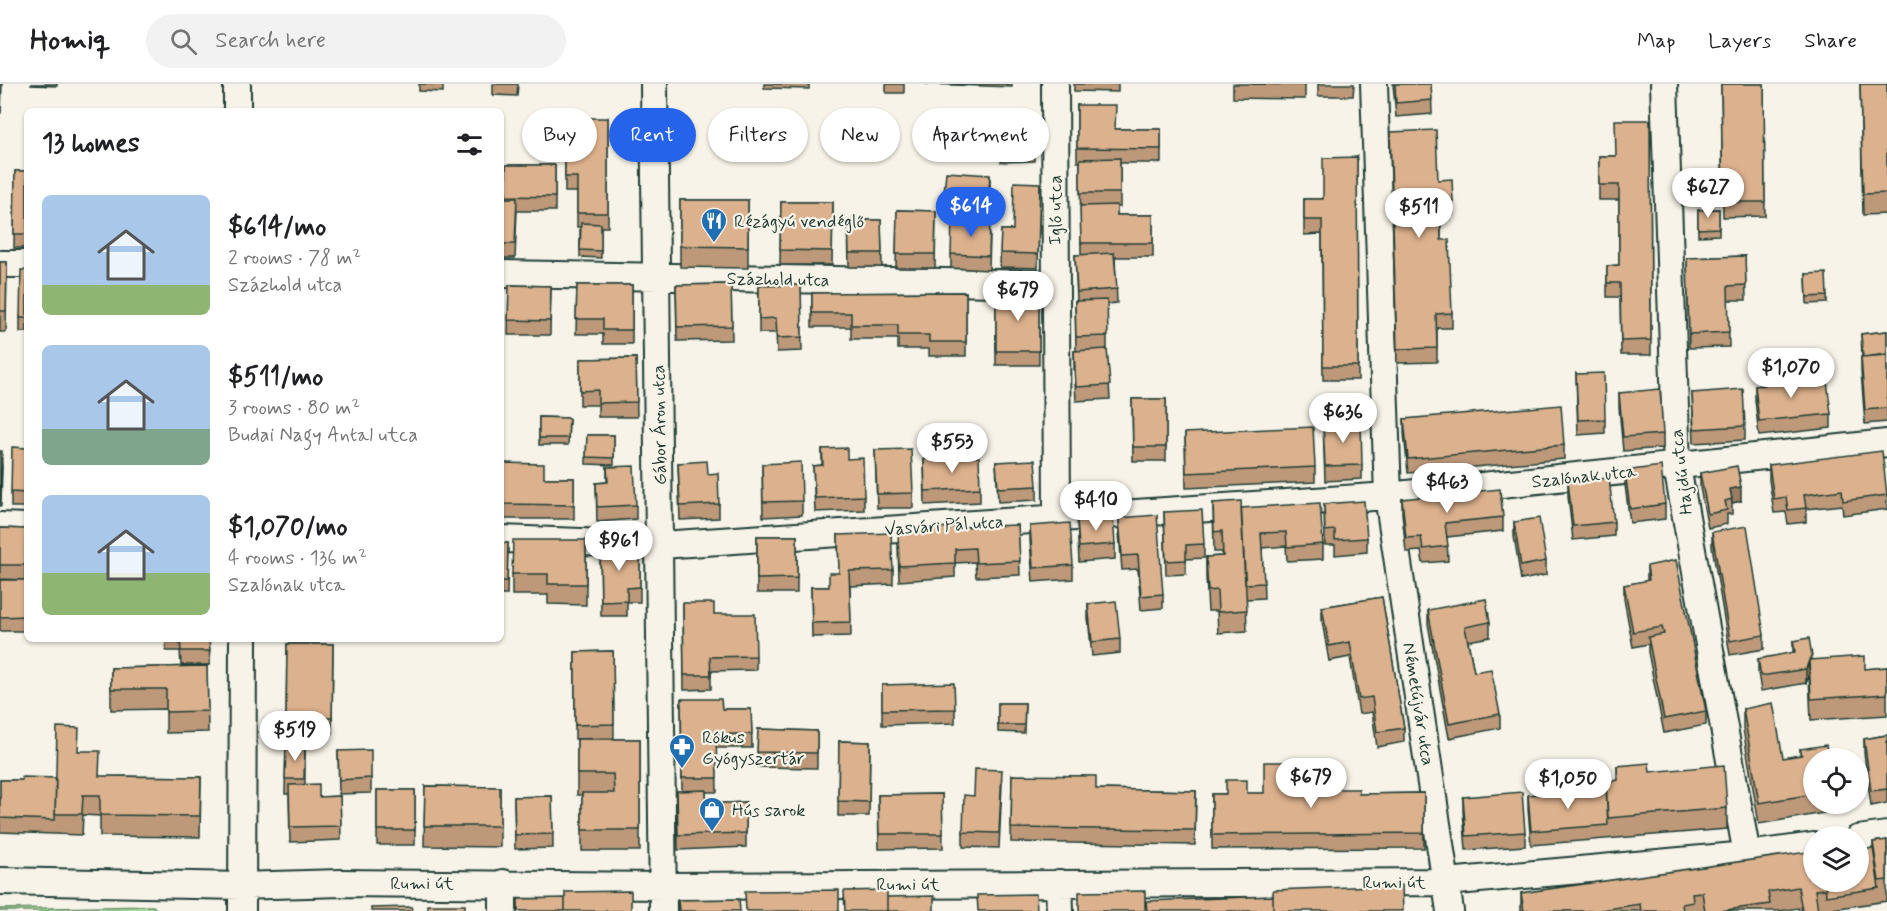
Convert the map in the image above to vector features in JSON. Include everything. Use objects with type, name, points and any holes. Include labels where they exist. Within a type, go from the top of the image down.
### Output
[{"type":"street","points":[[237,84],[237,108]]},
{"type":"street","name":"Gábor Áron utca","points":[[654,84],[661,544],[663,911]]},
{"type":"street","name":"Igló utca","points":[[1054,84],[1057,516]]},
{"type":"street","name":"Németújvár utca","points":[[1374,84],[1388,496],[1450,911]]},
{"type":"street","name":"Hajdú utca","points":[[1664,84],[1677,467],[1748,855]]},
{"type":"street","points":[[0,264],[24,264]]},
{"type":"street","name":"Százhold utca","points":[[504,274],[1056,284]]},
{"type":"street","name":"Szalónak utca","points":[[1388,496],[1887,443]]},
{"type":"street","name":"Vasvári Pál utca","points":[[504,539],[661,544],[1057,516],[1388,496]]},
{"type":"street","points":[[0,526],[24,527]]},
{"type":"street","points":[[242,911],[243,642]]},
{"type":"street","points":[[1869,837],[1887,835]]},
{"type":"street","name":"Rumi út","points":[[0,882],[241,886],[503,883],[663,886],[1446,882],[1748,855],[1803,848]]},
{"type":"street","points":[[503,883],[503,911]]},
{"type":"street","points":[[1059,883],[1060,911]]},
{"type":"green space","points":[[153,906],[158,911],[0,911],[0,909]]},
{"type":"building","points":[[1253,84],[1305,84],[1305,85]]},
{"type":"building","points":[[1395,84],[1431,84],[1432,100],[1396,103]]},
{"type":"building","points":[[1721,84],[1764,84],[1765,202],[1723,202]]},
{"type":"building","points":[[1860,84],[1887,84],[1887,193],[1863,194]]},
{"type":"building","points":[[1077,105],[1116,105],[1115,129],[1161,129],[1161,149],[1077,148]]},
{"type":"building","points":[[597,118],[608,118],[608,213],[577,213],[577,177],[565,177],[565,162],[597,162]]},
{"type":"building","points":[[1615,120],[1650,120],[1651,340],[1621,341],[1620,283],[1607,283],[1607,266],[1619,265],[1619,185],[1599,185],[1599,156],[1616,156]]},
{"type":"building","points":[[1436,130],[1438,180],[1452,179],[1453,201],[1440,201],[1441,240],[1449,240],[1452,313],[1436,314],[1437,348],[1397,349],[1390,132]]},
{"type":"building","points":[[1357,157],[1358,366],[1323,366],[1322,220],[1304,220],[1304,199],[1323,199],[1323,158]]},
{"type":"building","points":[[1120,158],[1120,193],[1080,193],[1080,159]]},
{"type":"building","points":[[506,165],[555,165],[555,197],[506,196]]},
{"type":"building","points":[[15,171],[24,171],[24,234],[14,234]]},
{"type":"building","points":[[946,172],[990,175],[988,205],[943,203]]},
{"type":"building","points":[[1014,182],[1040,183],[1038,254],[1000,253],[1001,230],[1013,230]]},
{"type":"building","points":[[504,198],[517,198],[515,244],[504,244]]},
{"type":"building","points":[[680,200],[748,200],[748,247],[680,246]]},
{"type":"building","points":[[781,202],[833,202],[832,251],[780,250]]},
{"type":"building","points":[[1117,205],[1117,215],[1153,215],[1153,243],[1081,243],[1080,206]]},
{"type":"building","points":[[1719,209],[1719,228],[1698,229],[1698,210]]},
{"type":"building","points":[[897,210],[936,211],[935,254],[896,254]]},
{"type":"building","points":[[952,219],[990,221],[989,256],[951,254]]},
{"type":"building","points":[[848,220],[881,220],[882,253],[849,253]]},
{"type":"building","points":[[581,223],[601,224],[601,251],[580,250]]},
{"type":"building","points":[[1114,253],[1117,289],[1077,292],[1075,255]]},
{"type":"building","points":[[1745,256],[1746,285],[1728,286],[1729,332],[1689,334],[1687,258]]},
{"type":"building","points":[[0,262],[7,262],[6,311],[0,311]]},
{"type":"building","points":[[21,270],[24,270],[24,318],[20,318]]},
{"type":"building","points":[[1826,273],[1827,296],[1807,297],[1806,274]]},
{"type":"building","points":[[731,284],[732,326],[677,327],[676,285]]},
{"type":"building","points":[[509,285],[551,286],[550,321],[508,320]]},
{"type":"building","points":[[577,285],[632,285],[632,330],[603,330],[603,319],[576,319]]},
{"type":"building","points":[[801,285],[802,337],[777,338],[776,318],[759,319],[759,286]]},
{"type":"building","points":[[966,292],[966,342],[929,342],[929,335],[898,335],[898,325],[851,325],[851,313],[812,313],[812,293]]},
{"type":"building","points":[[1039,293],[1039,351],[996,351],[996,294]]},
{"type":"building","points":[[1107,300],[1108,336],[1076,337],[1075,301]]},
{"type":"building","points":[[1887,331],[1887,354],[1863,357],[1861,334]]},
{"type":"building","points":[[1107,349],[1110,385],[1076,387],[1074,351]]},
{"type":"building","points":[[1887,355],[1887,408],[1865,410],[1861,357]]},
{"type":"building","points":[[636,358],[637,402],[598,403],[598,390],[580,391],[580,359]]},
{"type":"building","points":[[1604,373],[1605,419],[1578,420],[1576,374]]},
{"type":"building","points":[[1785,373],[1786,385],[1827,381],[1831,414],[1759,421],[1755,386],[1765,385],[1764,376]]},
{"type":"building","points":[[1660,389],[1663,434],[1623,437],[1619,393]]},
{"type":"building","points":[[1743,389],[1745,426],[1694,429],[1692,393]]},
{"type":"building","points":[[1132,399],[1166,399],[1166,447],[1133,447]]},
{"type":"building","points":[[1561,405],[1564,445],[1408,459],[1404,419]]},
{"type":"building","points":[[539,417],[569,418],[568,438],[539,438]]},
{"type":"building","points":[[1361,422],[1362,465],[1325,466],[1323,423]]},
{"type":"building","points":[[1313,427],[1315,467],[1186,473],[1185,433]]},
{"type":"building","points":[[587,435],[614,435],[614,458],[586,457]]},
{"type":"building","points":[[12,447],[24,448],[24,493],[11,492]]},
{"type":"building","points":[[847,448],[847,459],[863,458],[864,496],[815,498],[813,466],[823,465],[822,449]]},
{"type":"building","points":[[911,449],[913,493],[877,494],[875,450]]},
{"type":"building","points":[[0,451],[2,451],[1,491],[0,491]]},
{"type":"building","points":[[1882,451],[1887,495],[1843,501],[1842,490],[1804,495],[1806,508],[1788,510],[1786,497],[1774,499],[1769,465]]},
{"type":"building","points":[[979,457],[980,488],[925,491],[924,459]]},
{"type":"building","points":[[1035,460],[1037,486],[998,488],[996,462]]},
{"type":"building","points":[[707,461],[708,474],[718,473],[719,504],[680,506],[678,463]]},
{"type":"building","points":[[801,462],[802,501],[763,502],[762,464]]},
{"type":"building","points":[[504,463],[544,464],[544,478],[574,478],[574,505],[504,504]]},
{"type":"building","points":[[634,466],[636,505],[597,507],[596,483],[608,482],[607,467]]},
{"type":"building","points":[[1661,466],[1665,504],[1630,509],[1625,471]]},
{"type":"building","points":[[1737,466],[1741,487],[1730,489],[1732,499],[1725,501],[1727,510],[1708,514],[1700,473]]},
{"type":"building","points":[[1609,478],[1614,522],[1573,526],[1568,482]]},
{"type":"building","points":[[1500,489],[1503,517],[1445,523],[1448,546],[1423,549],[1421,537],[1406,538],[1402,499]]},
{"type":"building","points":[[1241,501],[1247,610],[1218,612],[1217,590],[1208,591],[1206,557],[1223,556],[1222,531],[1214,532],[1213,503]]},
{"type":"building","points":[[1364,501],[1367,538],[1335,540],[1335,530],[1325,531],[1324,504]]},
{"type":"building","points":[[1320,503],[1323,544],[1287,547],[1286,532],[1261,533],[1264,583],[1245,584],[1241,508]]},
{"type":"building","points":[[1202,510],[1204,544],[1186,545],[1186,560],[1166,561],[1164,512]]},
{"type":"building","points":[[1157,515],[1163,594],[1141,596],[1138,555],[1122,556],[1119,518]]},
{"type":"building","points":[[1113,516],[1115,544],[1079,547],[1077,520]]},
{"type":"building","points":[[1539,518],[1546,561],[1521,566],[1514,522]]},
{"type":"building","points":[[1070,523],[1073,565],[1033,568],[1030,526]]},
{"type":"building","points":[[1018,525],[1020,561],[976,563],[975,548],[955,549],[955,563],[899,566],[898,529]]},
{"type":"building","points":[[1747,526],[1764,635],[1730,641],[1712,532]]},
{"type":"building","points":[[0,528],[24,529],[24,565],[0,565]]},
{"type":"building","points":[[891,533],[893,570],[849,571],[851,622],[812,623],[811,587],[829,587],[829,573],[839,573],[838,535]]},
{"type":"building","points":[[757,536],[797,536],[797,578],[757,579]]},
{"type":"building","points":[[513,540],[586,540],[586,584],[548,584],[548,574],[512,574]]},
{"type":"building","points":[[504,543],[508,543],[507,581],[504,581]]},
{"type":"building","points":[[600,546],[640,546],[640,587],[627,588],[627,601],[601,602]]},
{"type":"building","points":[[1676,560],[1706,711],[1664,719],[1648,637],[1664,634],[1662,627],[1633,632],[1624,585],[1649,580],[1647,566]]},
{"type":"building","points":[[0,580],[24,580],[24,616],[0,617]]},
{"type":"building","points":[[1382,597],[1404,728],[1377,732],[1372,697],[1359,699],[1350,642],[1329,646],[1322,607]]},
{"type":"building","points":[[1486,599],[1490,622],[1465,627],[1474,672],[1491,669],[1500,714],[1449,724],[1428,610]]},
{"type":"building","points":[[1116,601],[1120,639],[1092,642],[1088,604]]},
{"type":"building","points":[[683,603],[714,603],[714,614],[755,614],[756,656],[710,657],[711,675],[684,675]]},
{"type":"building","points":[[1809,638],[1812,656],[1806,669],[1761,676],[1758,659],[1795,652],[1793,641]]},
{"type":"building","points":[[180,642],[209,642],[210,651],[181,651]]},
{"type":"building","points":[[287,644],[333,644],[332,718],[286,718]]},
{"type":"building","points":[[613,651],[614,724],[575,725],[575,652]]},
{"type":"building","points":[[1865,656],[1865,669],[1887,667],[1887,694],[1811,699],[1809,660]]},
{"type":"building","points":[[207,666],[208,711],[166,712],[166,689],[111,689],[111,668]]},
{"type":"building","points":[[954,683],[955,709],[882,710],[882,685]]},
{"type":"building","points":[[681,699],[721,699],[722,709],[751,709],[752,734],[716,734],[717,778],[682,778]]},
{"type":"building","points":[[998,703],[1025,703],[1024,725],[998,725]]},
{"type":"building","points":[[1773,703],[1783,758],[1802,755],[1800,749],[1803,749],[1803,796],[1759,803],[1743,709]]},
{"type":"building","points":[[57,727],[79,728],[78,751],[100,751],[99,776],[201,777],[200,816],[100,815],[100,795],[83,795],[82,814],[55,814]]},
{"type":"building","points":[[758,729],[817,731],[817,753],[757,752]]},
{"type":"building","points":[[1887,735],[1887,789],[1871,791],[1869,748],[1865,748],[1864,739]]},
{"type":"building","points":[[577,739],[640,739],[640,830],[582,830],[582,793],[614,793],[613,774],[577,774]]},
{"type":"building","points":[[839,741],[870,742],[869,802],[838,801]]},
{"type":"building","points":[[286,744],[305,744],[304,779],[285,779]]},
{"type":"building","points":[[1826,745],[1827,748],[1806,748]]},
{"type":"building","points":[[371,750],[371,778],[339,780],[338,751]]},
{"type":"building","points":[[1264,762],[1299,762],[1299,789],[1359,789],[1359,794],[1424,793],[1424,833],[1212,835],[1212,794],[1226,794],[1226,780],[1247,780],[1247,793],[1264,793]]},
{"type":"building","points":[[1649,763],[1650,772],[1724,765],[1727,808],[1608,818],[1606,782],[1618,780],[1617,766]]},
{"type":"building","points":[[975,769],[1002,770],[999,833],[963,832],[964,795],[974,796]]},
{"type":"building","points":[[1012,775],[1096,776],[1096,789],[1196,791],[1195,830],[1011,828]]},
{"type":"building","points":[[22,777],[56,778],[55,820],[0,818],[0,780],[22,780]]},
{"type":"building","points":[[319,784],[319,797],[340,796],[341,826],[290,827],[289,785]]},
{"type":"building","points":[[425,786],[500,787],[500,826],[424,826]]},
{"type":"building","points":[[1606,788],[1608,825],[1531,831],[1528,795]]},
{"type":"building","points":[[377,790],[415,790],[415,830],[377,830]]},
{"type":"building","name":"Hús sarok","points":[[706,790],[706,804],[746,802],[746,833],[678,835],[677,791]]},
{"type":"building","points":[[1522,792],[1525,832],[1466,836],[1463,797]]},
{"type":"building","points":[[942,794],[943,834],[879,834],[878,795]]},
{"type":"building","points":[[552,796],[553,834],[515,835],[514,797]]},
{"type":"building","points":[[1887,840],[1887,880],[1879,881],[1873,842]]},
{"type":"building","points":[[1873,848],[1879,888],[1869,890],[1869,849]]},
{"type":"building","points":[[1803,853],[1803,892],[1815,892],[1818,911],[1802,911],[1798,887],[1768,892],[1770,904],[1719,911],[1705,911],[1702,892],[1692,893],[1693,902],[1682,904],[1683,911],[1641,911],[1640,904],[1594,911],[1524,911],[1521,893]]},
{"type":"building","points":[[1402,885],[1403,911],[1273,911],[1273,890]]},
{"type":"building","points":[[839,890],[839,911],[746,911],[745,891]]},
{"type":"building","points":[[887,890],[887,911],[845,911],[844,891]]},
{"type":"building","points":[[631,891],[631,911],[565,911],[565,892]]},
{"type":"building","points":[[1145,891],[1145,911],[1079,911],[1079,892]]},
{"type":"building","points":[[1826,892],[1852,892],[1826,896]]},
{"type":"building","points":[[1036,894],[1037,911],[978,911],[977,895]]},
{"type":"building","points":[[934,896],[934,911],[887,911],[887,897]]},
{"type":"building","points":[[1273,896],[1273,911],[1147,911],[1146,901]]},
{"type":"building","points":[[565,898],[565,911],[518,911],[518,899]]},
{"type":"building","points":[[739,899],[740,911],[679,911],[678,900]]},
{"type":"building","points":[[428,905],[465,905],[465,911],[428,911]]},
{"type":"building","points":[[412,907],[412,911],[371,911],[371,908]]},
{"type":"place","name":"Rézágyú vendéglő","points":[[714,244]]},
{"type":"place","name":"Rókus Gyógyszertár","points":[[682,770]]},
{"type":"place","name":"Hús sarok","points":[[712,833]]}]
